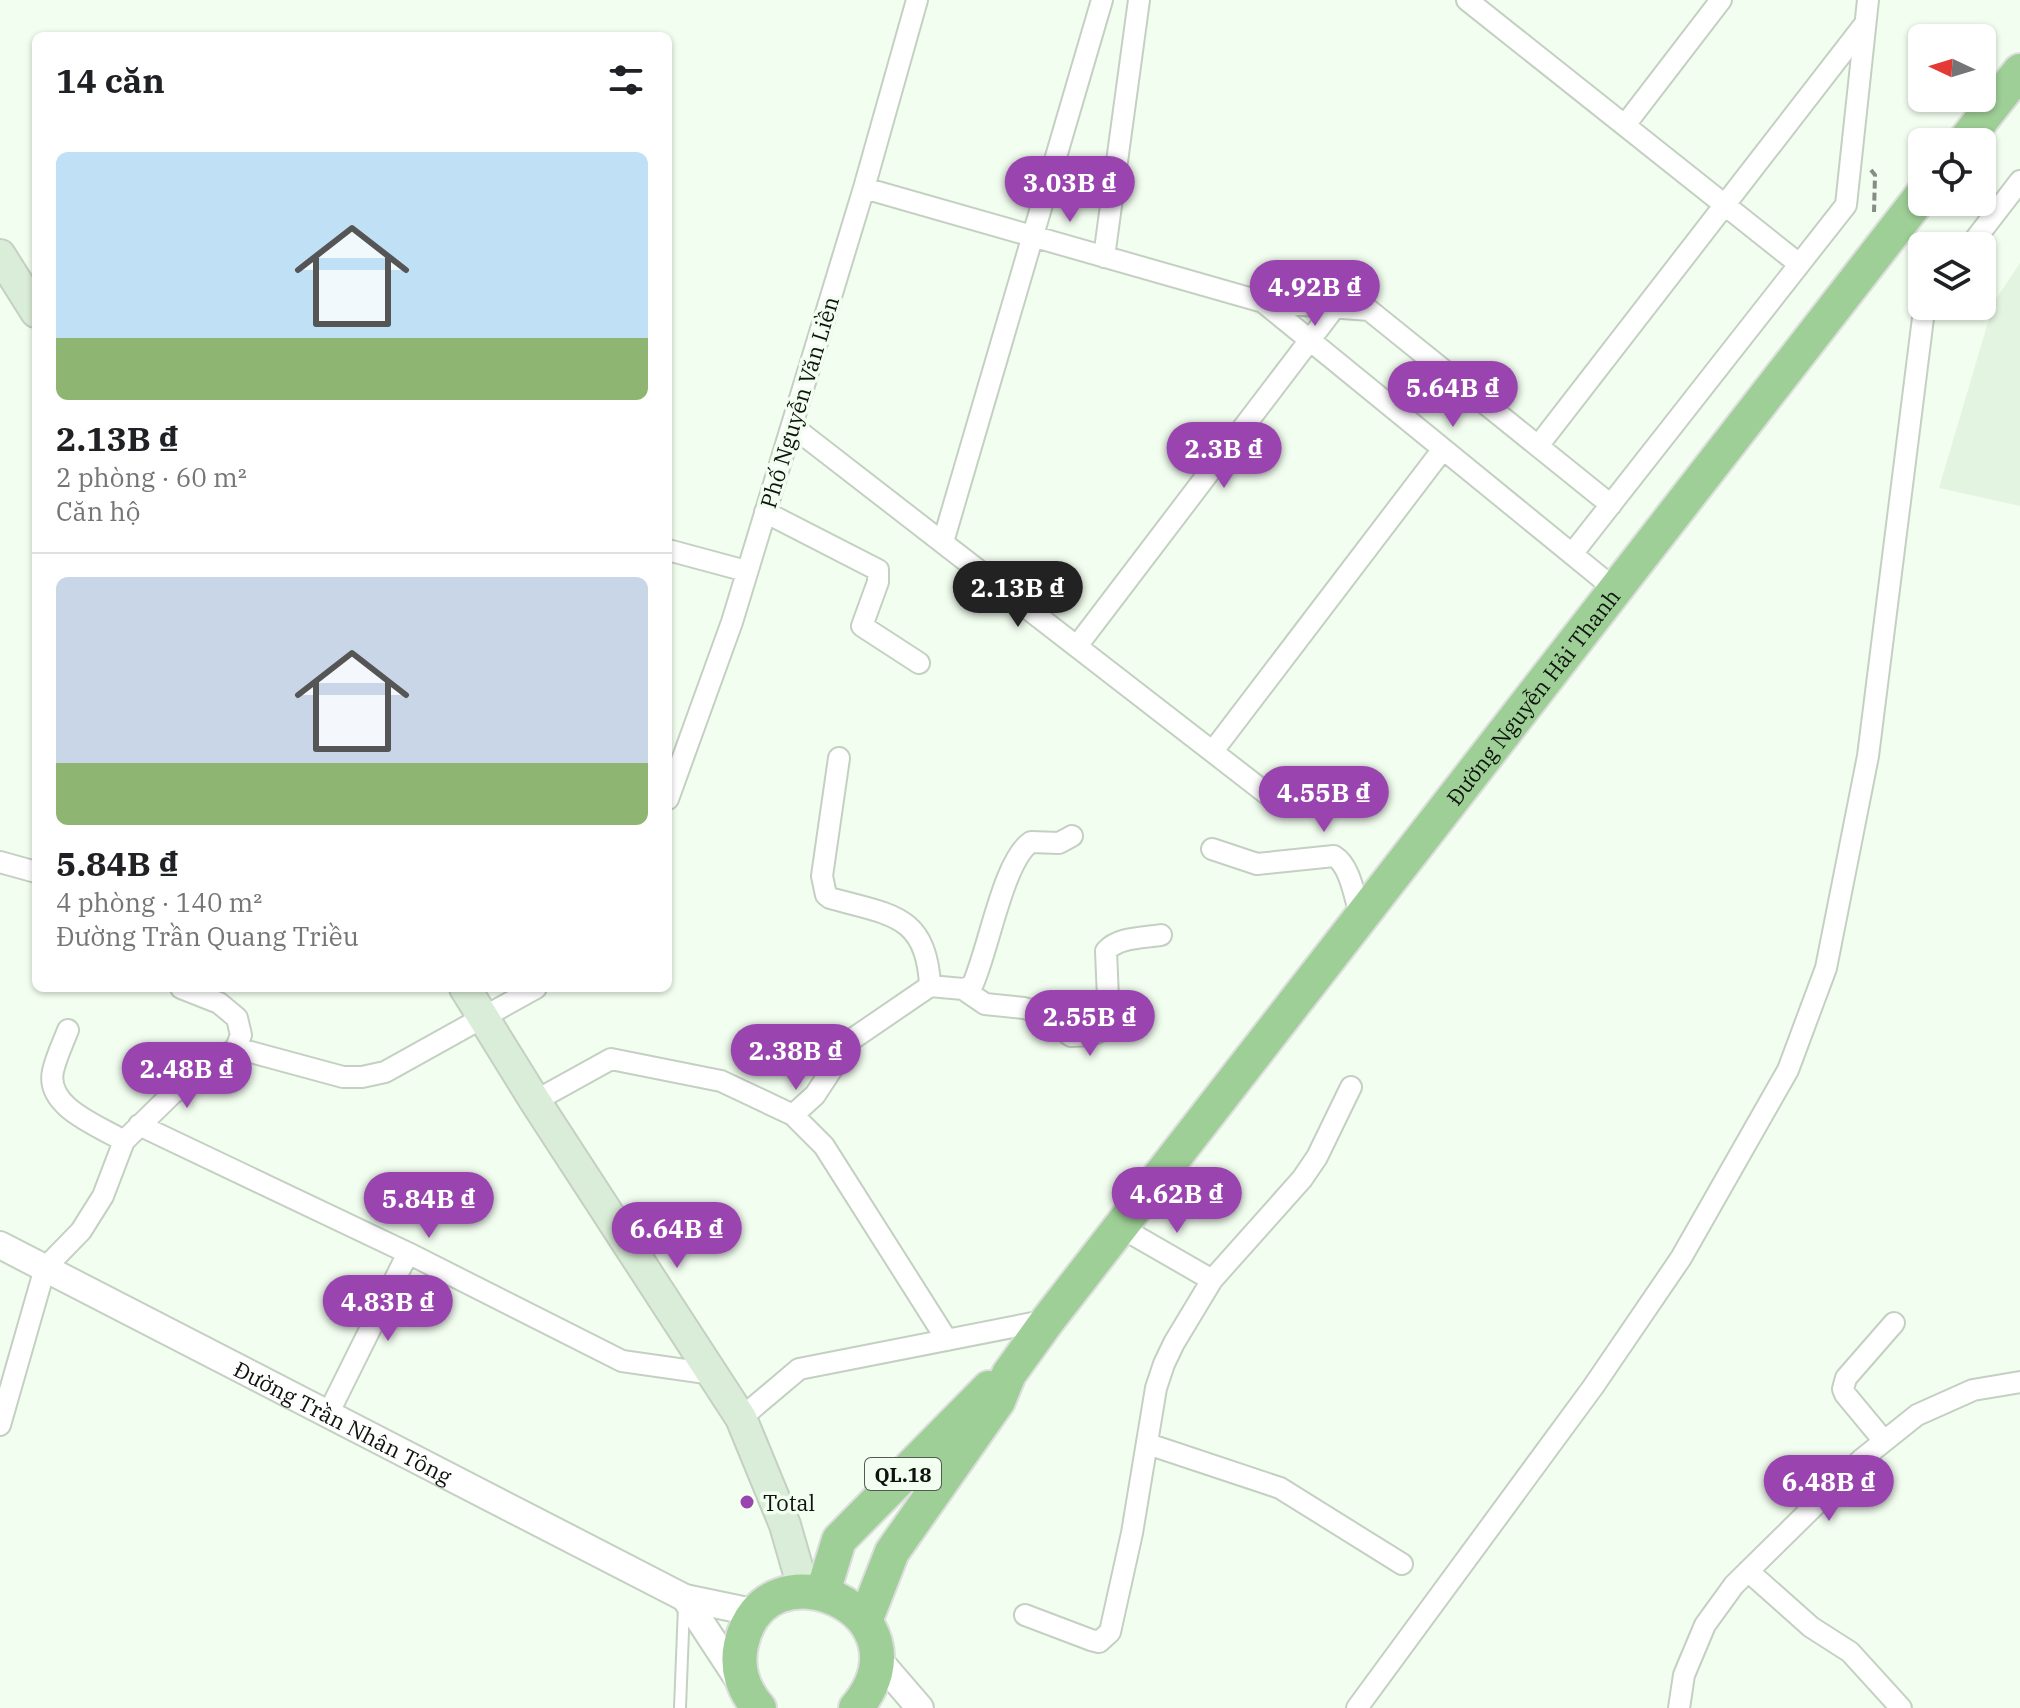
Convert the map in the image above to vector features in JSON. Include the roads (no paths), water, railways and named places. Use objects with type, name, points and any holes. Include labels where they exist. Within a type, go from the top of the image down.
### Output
[{"type":"highway","points":[[1975,128],[2020,71]]},
{"type":"highway","name":"Đường Nguyễn Hải Thanh","points":[[865,1621],[892,1552],[998,1401],[1009,1374],[1048,1320],[1616,590],[1877,232],[1908,207]]},
{"type":"highway","name":"Đường Nguyễn Hải Thanh","points":[[813,1592],[839,1540],[982,1393],[1009,1374]]},
{"type":"highway","points":[[754,1703],[739,1658],[747,1627],[757,1613],[778,1597],[813,1592],[839,1598],[865,1621],[873,1638],[876,1657],[874,1678],[866,1696],[856,1708]]},
{"type":"main road","points":[[0,255],[32,306]]},
{"type":"main road","points":[[467,992],[741,1418],[813,1592]]},
{"type":"street","name":"Phố Nguyễn Văn Liền","points":[[672,788],[732,622],[864,188],[917,0]]},
{"type":"street","points":[[943,542],[1102,0]]},
{"type":"street","points":[[1104,257],[1139,0]]},
{"type":"street","points":[[1625,125],[1721,0]]},
{"type":"street","points":[[1572,554],[1846,205],[1868,0]]},
{"type":"street","points":[[1473,2],[1799,264]]},
{"type":"street","points":[[1538,446],[1865,23]]},
{"type":"street","points":[[1981,232],[2020,181]]},
{"type":"street","points":[[864,188],[1263,302],[1369,310],[1611,505]]},
{"type":"street","points":[[1263,302],[1616,590]]},
{"type":"street","points":[[1077,646],[1335,307]]},
{"type":"street","points":[[1357,1708],[1646,1310],[1681,1258],[1788,1070],[1826,968],[1868,756],[1923,320]]},
{"type":"street","points":[[792,426],[1271,797]]},
{"type":"street","points":[[1213,751],[1443,449]]},
{"type":"street","points":[[765,512],[878,570],[878,582],[862,626],[919,663]]},
{"type":"street","points":[[672,551],[746,571]]},
{"type":"street","points":[[839,758],[822,876],[826,895],[908,924],[920,938],[929,958],[930,986]]},
{"type":"street","points":[[793,1115],[815,1095],[851,1040],[930,986],[963,989],[972,986],[1020,851],[1031,842],[1059,843],[1072,836]]},
{"type":"street","points":[[1212,849],[1248,864],[1334,856],[1344,867],[1361,918]]},
{"type":"street","points":[[0,862],[32,871]]},
{"type":"street","points":[[963,989],[985,1004],[1038,1012],[1071,1036],[1091,1035],[1103,1030],[1109,1022],[1106,951],[1126,941],[1161,935]]},
{"type":"street","points":[[0,1425],[45,1268],[81,1231],[103,1196],[124,1141],[172,1094],[236,1048],[241,1035],[237,1018],[219,1003],[191,992]]},
{"type":"street","points":[[236,1048],[343,1077],[362,1077],[385,1072],[529,992]]},
{"type":"street","points":[[68,1030],[53,1072],[55,1092],[62,1104],[124,1141]]},
{"type":"street","points":[[535,1101],[611,1059],[721,1081],[793,1115],[824,1146],[947,1340]]},
{"type":"street","points":[[1025,1615],[1099,1642],[1110,1632],[1132,1533],[1156,1388],[1164,1364],[1212,1280],[1302,1179],[1330,1132],[1351,1087]]},
{"type":"street","points":[[139,1125],[408,1253],[622,1361],[713,1374]]},
{"type":"street","points":[[1120,1227],[1212,1280]]},
{"type":"street","name":"Đường Trần Nhân Tông","points":[[0,1245],[685,1598],[757,1613]]},
{"type":"street","points":[[328,1414],[408,1253]]},
{"type":"street","points":[[741,1418],[799,1369],[1048,1320]]},
{"type":"street","points":[[1884,1441],[1845,1394],[1844,1384],[1894,1323]]},
{"type":"street","points":[[1679,1708],[1684,1675],[1705,1625],[1734,1585],[1862,1459],[1917,1415],[1973,1390],[2020,1382]]},
{"type":"street","points":[[1148,1444],[1280,1488],[1402,1564]]},
{"type":"street","points":[[1748,1571],[1811,1627],[1850,1652],[1901,1708]]},
{"type":"street","name":"Đường Trần Nhân Tông","points":[[685,1598],[754,1703]]},
{"type":"street","points":[[876,1657],[920,1708]]},
{"type":"lane","points":[[680,1708],[685,1598]]},
{"type":"place","name":"Total","points":[[747,1502]]}]
